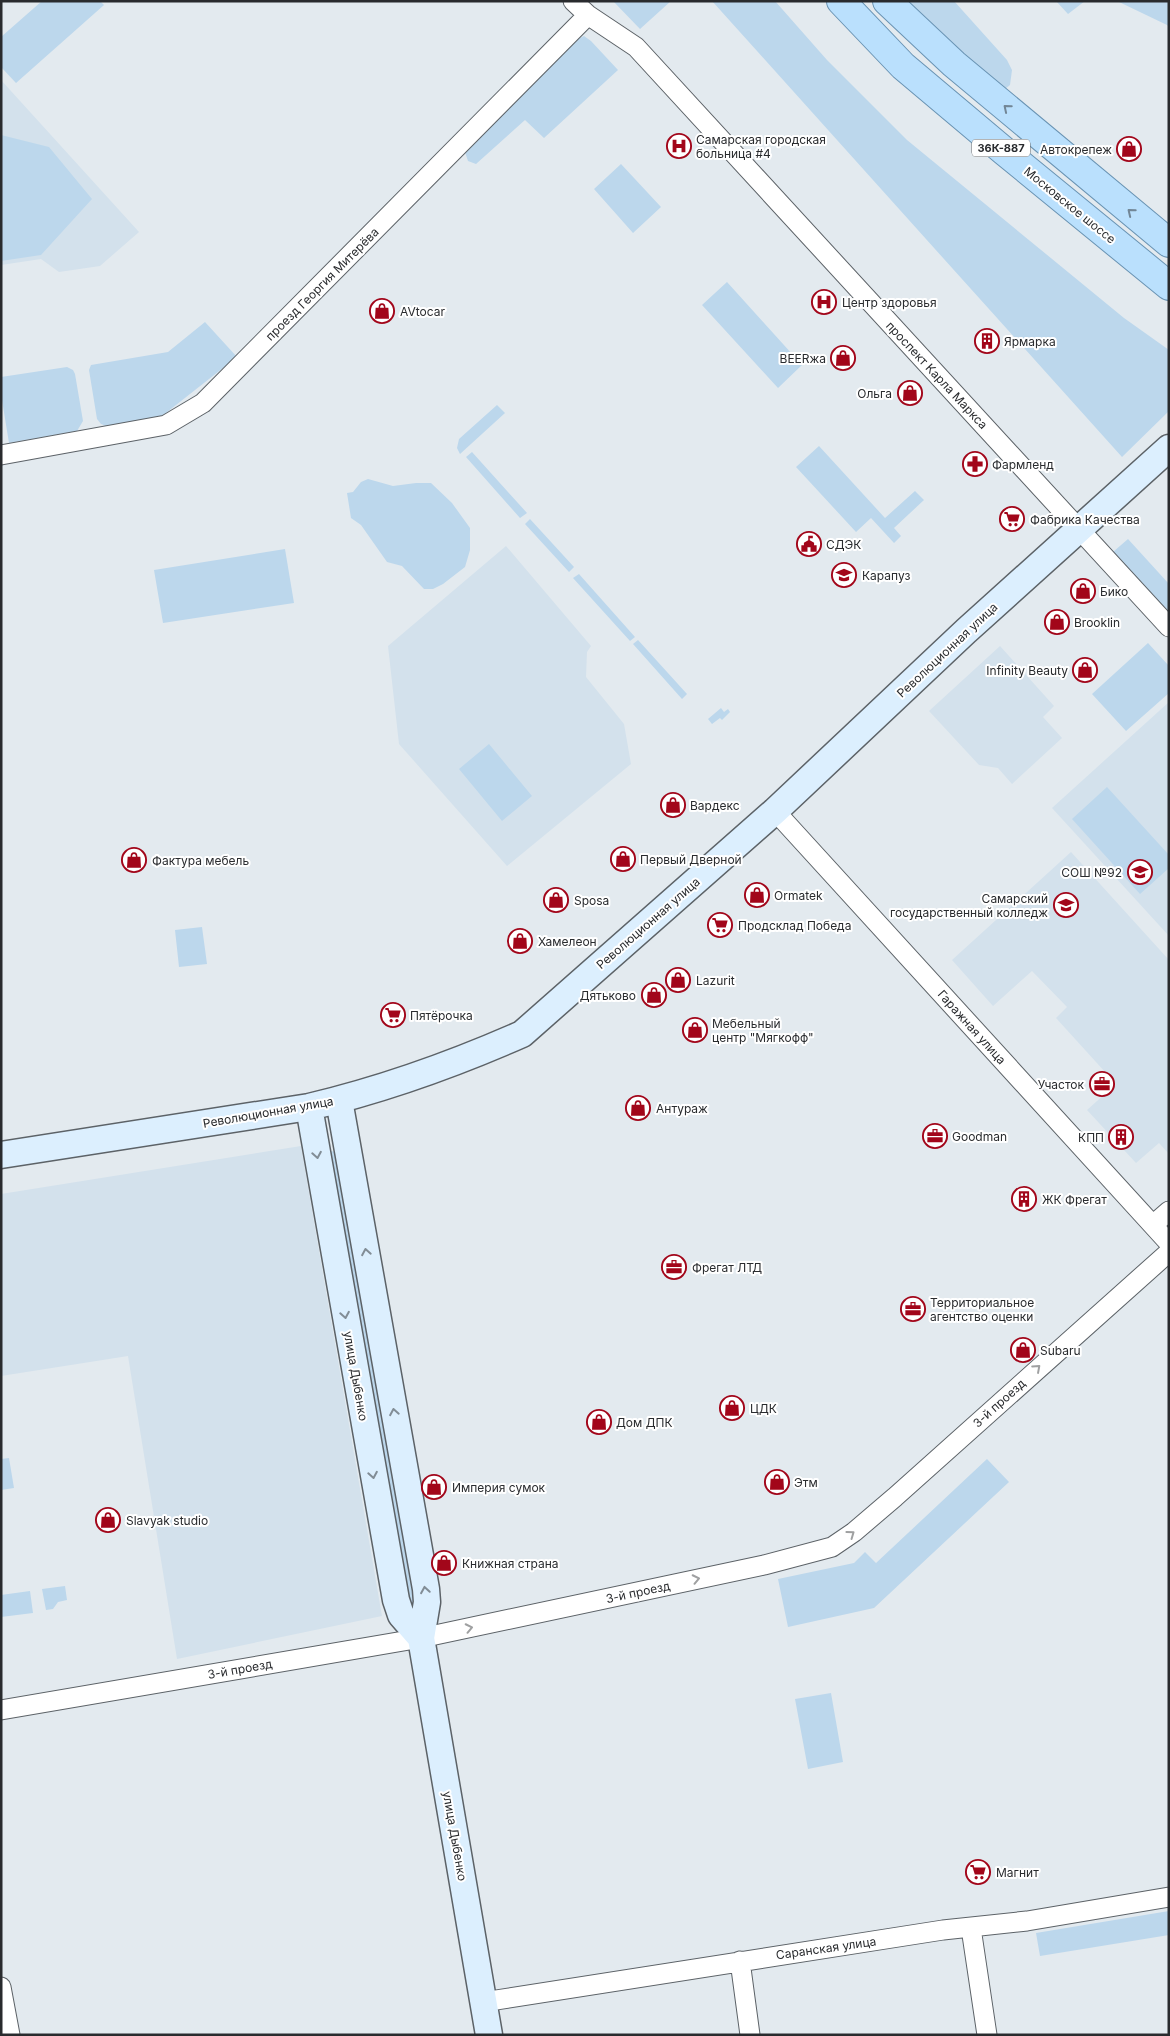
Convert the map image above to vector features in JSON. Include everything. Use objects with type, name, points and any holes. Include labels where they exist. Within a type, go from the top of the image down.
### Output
[{"type":"main road","name":"Московское шоссе","points":[[841,1],[903,66],[1004,152],[1169,286]]},
{"type":"main road","name":"Московское шоссе","points":[[862,1],[875,16],[944,79],[1061,180],[1169,266]]},
{"type":"main road","name":"36К-887","points":[[887,1],[954,64],[1169,243]]},
{"type":"main road","name":"Революционная улица","points":[[1,1156],[308,1107],[339,1100],[484,1051],[522,1034],[775,811],[966,631],[1169,448]]},
{"type":"main road","name":"улица Дыбенко","points":[[339,1100],[426,1589],[427,1602],[421,1638],[489,2035]]},
{"type":"main road","name":"улица Дыбенко","points":[[308,1107],[396,1600],[400,1615],[421,1638]]},
{"type":"street","name":"проспект Карла Маркса","points":[[574,1],[588,15],[636,47],[1169,627]]},
{"type":"street","name":"проезд Георгия Митерёва","points":[[1,455],[166,425],[203,403],[588,15]]},
{"type":"street","name":"Гаражная улица","points":[[775,811],[1169,1243]]},
{"type":"street","points":[[1153,1225],[1169,1211]]},
{"type":"street","name":"3-й проезд","points":[[1,1710],[421,1638],[764,1565],[832,1547],[854,1532],[1169,1252]]},
{"type":"street","name":"Саранская улица","points":[[483,2002],[943,1930],[1027,1921],[1169,1897]]},
{"type":"street","points":[[971,1928],[987,2035]]},
{"type":"street","points":[[740,1961],[750,2035]]},
{"type":"street","points":[[1,1987],[10,2035]]},
{"type":"shaded area","points":[[42,1],[100,1],[104,5],[16,83],[1,67],[1,37]]},
{"type":"shaded area","points":[[613,1],[671,1],[640,29]]},
{"type":"shaded area","points":[[712,1],[775,1],[827,60],[907,140],[1124,318],[1169,350],[1169,411],[1122,457]]},
{"type":"shaded area","points":[[905,1],[954,1],[1007,60],[1012,70],[1010,85],[1005,89],[999,89]]},
{"type":"shaded area","points":[[1056,1],[1085,1],[1068,14]]},
{"type":"shaded area","points":[[1117,1],[1169,1],[1169,27],[1167,25]]},
{"type":"shaded area","points":[[584,36],[618,70],[544,138],[525,120],[476,164],[468,161],[465,152],[576,40]]},
{"type":"shaded area","points":[[1,80],[139,232],[100,266],[59,272],[41,259],[1,265]]},
{"type":"shaded area","points":[[1,135],[49,147],[92,199],[41,255],[1,261]]},
{"type":"shaded area","points":[[621,164],[661,207],[633,233],[594,189]]},
{"type":"shaded area","points":[[727,282],[802,365],[778,388],[702,305]]},
{"type":"shaded area","points":[[205,322],[237,357],[162,416],[106,426],[101,424],[97,419],[89,370],[91,365],[168,352]]},
{"type":"shaded area","points":[[67,367],[73,370],[75,374],[83,421],[77,431],[9,443],[1,394],[1,377]]},
{"type":"shaded area","points":[[497,405],[505,413],[460,454],[457,448],[459,439]]},
{"type":"shaded area","points":[[819,446],[885,518],[915,491],[924,500],[894,528],[901,536],[894,543],[871,518],[856,532],[796,467]]},
{"type":"shaded area","points":[[472,452],[527,513],[520,518],[466,457]]},
{"type":"shaded area","points":[[368,479],[393,486],[431,483],[452,503],[470,528],[470,550],[465,567],[443,584],[433,589],[424,589],[402,566],[387,562],[361,525],[351,518],[347,493],[353,492],[361,482]]},
{"type":"shaded area","points":[[530,519],[574,567],[569,572],[525,524]]},
{"type":"shaded area","points":[[1128,539],[1169,584],[1169,613],[1113,552]]},
{"type":"shaded area","points":[[506,546],[591,646],[587,652],[586,677],[624,724],[631,764],[507,866],[399,744],[388,646]]},
{"type":"shaded area","points":[[285,549],[294,603],[163,623],[154,570]]},
{"type":"shaded area","points":[[579,574],[635,637],[630,641],[573,578]]},
{"type":"shaded area","points":[[638,640],[687,694],[682,699],[633,644]]},
{"type":"shaded area","points":[[1148,643],[1169,666],[1169,693],[1126,731],[1092,694]]},
{"type":"shaded area","points":[[1000,646],[1054,706],[1043,717],[1062,738],[1012,784],[998,768],[979,765],[929,711]]},
{"type":"shaded area","name":"СОШ №92","points":[[1169,702],[1169,936],[1052,808]]},
{"type":"shaded area","points":[[721,708],[724,712],[728,709],[730,712],[722,720],[720,718],[712,724],[708,719]]},
{"type":"shaded area","points":[[489,744],[532,796],[502,821],[459,769]]},
{"type":"shaded area","points":[[1107,787],[1169,855],[1169,868],[1140,894],[1072,819]]},
{"type":"shaded area","points":[[1071,852],[1169,960],[1169,1154],[1159,1143],[1136,1163],[1087,1110],[1116,1084],[1056,1018],[1067,1007],[1032,971],[993,1006],[952,960]]},
{"type":"shaded area","points":[[202,927],[207,964],[179,967],[175,930]]},
{"type":"shaded area","points":[[301,1146],[382,1616],[177,1659],[128,1356],[1,1376],[1,1194]]},
{"type":"shaded area","points":[[335,1152],[418,1600],[413,1609],[408,1607],[327,1153]]},
{"type":"shaded area","points":[[9,1458],[14,1488],[1,1490],[1,1459]]},
{"type":"shaded area","points":[[987,1459],[1009,1482],[874,1608],[788,1627],[778,1579],[854,1563],[865,1552],[876,1563]]},
{"type":"shaded area","points":[[65,1586],[67,1600],[58,1602],[53,1609],[46,1610],[42,1589]]},
{"type":"shaded area","points":[[30,1591],[33,1613],[1,1617],[1,1595]]},
{"type":"shaded area","points":[[831,1693],[843,1762],[808,1769],[795,1699]]},
{"type":"shaded area","points":[[1169,1911],[1169,1935],[1040,1956],[1036,1933]]},
{"type":"place","name":"Самарская городская больница #4","points":[[679,146]]},
{"type":"place","name":"Автокрепеж","points":[[1129,149]]},
{"type":"place","name":"Центр здоровья","points":[[824,302]]},
{"type":"place","name":"AVtocar","points":[[382,311]]},
{"type":"place","name":"Ярмарка","points":[[987,341]]},
{"type":"place","name":"BEERжа","points":[[843,358]]},
{"type":"place","name":"Ольга","points":[[910,393]]},
{"type":"place","name":"Фармленд","points":[[975,464]]},
{"type":"place","name":"Фабрика Качества","points":[[1012,519]]},
{"type":"place","name":"СДЭК","points":[[809,544]]},
{"type":"place","name":"Карапуз","points":[[844,575]]},
{"type":"place","name":"Бико","points":[[1083,591]]},
{"type":"place","name":"Brooklin","points":[[1057,622]]},
{"type":"place","name":"Infinity Beauty","points":[[1085,670]]},
{"type":"place","name":"Вардекс","points":[[673,805]]},
{"type":"place","name":"Первый Дверной","points":[[623,859]]},
{"type":"place","name":"Фактура мебель","points":[[134,860]]},
{"type":"place","name":"СОШ №92","points":[[1140,872]]},
{"type":"place","name":"Ormatek","points":[[757,895]]},
{"type":"place","name":"Sposa","points":[[556,900]]},
{"type":"place","name":"Самарский государственный колледж","points":[[1066,905]]},
{"type":"place","name":"Продсклад Победа","points":[[720,925]]},
{"type":"place","name":"Хамелеон","points":[[520,941]]},
{"type":"place","name":"Lazurit","points":[[678,980]]},
{"type":"place","name":"Дятьково","points":[[654,995]]},
{"type":"place","name":"Пятёрочка","points":[[393,1015]]},
{"type":"place","name":"Мебельный центр \"Мягкофф\"","points":[[695,1030]]},
{"type":"place","name":"Участок","points":[[1102,1084]]},
{"type":"place","name":"Антураж","points":[[638,1108]]},
{"type":"place","name":"Goodman","points":[[935,1136]]},
{"type":"place","name":"КПП","points":[[1121,1137]]},
{"type":"place","name":"ЖК Фрегат","points":[[1024,1199]]},
{"type":"place","name":"Фрегат ЛТД","points":[[674,1267]]},
{"type":"place","name":"Территориальное агентство оценки","points":[[913,1309]]},
{"type":"place","name":"Subaru","points":[[1023,1350]]},
{"type":"place","name":"ЦДК","points":[[732,1408]]},
{"type":"place","name":"Дом ДПК","points":[[599,1422]]},
{"type":"place","name":"Этм","points":[[777,1482]]},
{"type":"place","name":"Империя сумок","points":[[434,1487]]},
{"type":"place","name":"Slavyak studio","points":[[108,1520]]},
{"type":"place","name":"Книжная страна","points":[[444,1563]]},
{"type":"place","name":"Магнит","points":[[978,1872]]}]
